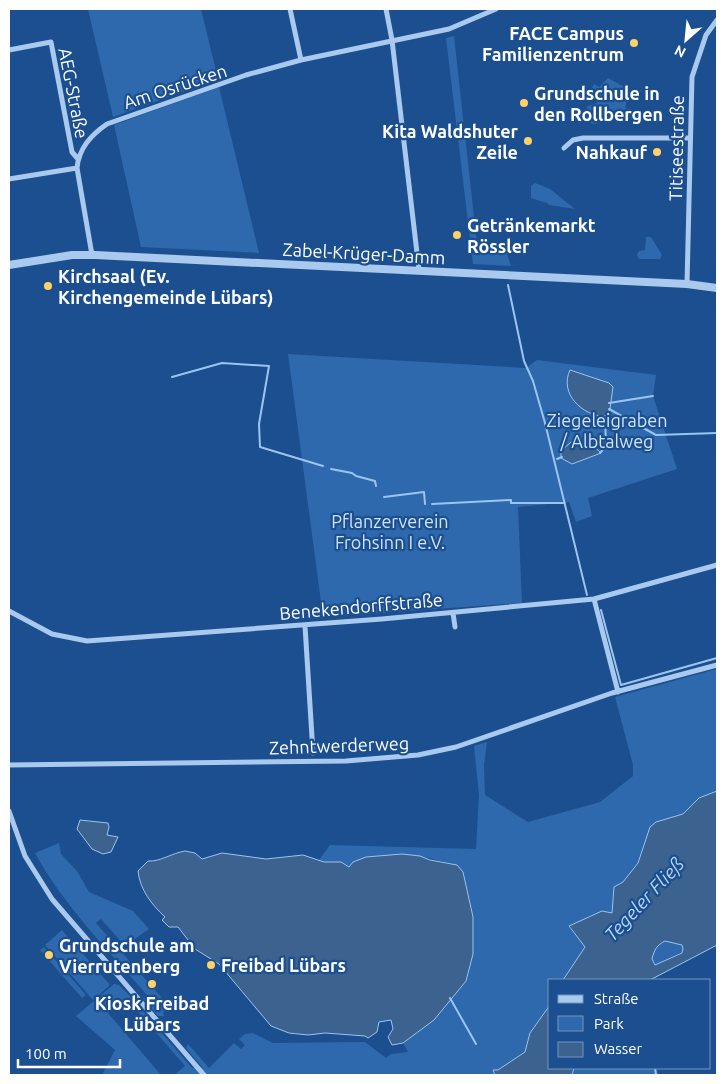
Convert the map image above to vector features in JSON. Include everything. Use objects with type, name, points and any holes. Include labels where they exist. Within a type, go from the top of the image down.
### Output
[{"type":"street","points":[[290,9],[301,60]]},
{"type":"street","points":[[386,9],[392,40],[419,270]]},
{"type":"street","name":"Am Osrücken","points":[[92,255],[77,168],[78,159],[89,138],[107,124],[196,91],[301,60],[449,29],[496,9]]},
{"type":"street","name":"Titiseestraße","points":[[687,284],[692,77],[706,35],[717,20]]},
{"type":"street","name":"AEG-Straße","points":[[9,50],[51,42],[72,152],[78,159]]},
{"type":"street","points":[[564,148],[573,140],[583,138],[690,138]]},
{"type":"street","points":[[9,178],[77,168]]},
{"type":"street","name":"Zabel-Krüger-Damm","points":[[9,265],[72,255],[92,255],[687,284],[717,288]]},
{"type":"street","name":"Benekendorffstraße","points":[[9,612],[52,634],[87,640],[305,626],[594,599],[717,565]]},
{"type":"street","points":[[594,599],[618,692]]},
{"type":"street","points":[[452,613],[455,627]]},
{"type":"street","points":[[305,626],[313,753]]},
{"type":"street","name":"Zehntwerderweg","points":[[9,765],[397,758],[456,747],[618,692],[717,665]]},
{"type":"street","points":[[9,810],[25,856],[52,899],[204,1075]]},
{"type":"green space","points":[[88,9],[201,9],[218,79],[113,117]]},
{"type":"green space","points":[[454,36],[477,244],[506,251],[511,266],[473,264],[446,38]]},
{"type":"green space","points":[[608,78],[628,89],[641,90],[640,101],[627,100],[625,108],[632,109],[631,119],[610,118],[594,124],[585,119],[584,113],[588,106],[597,103],[596,98],[589,93],[594,84],[599,87]]},
{"type":"green space","points":[[219,87],[259,253],[141,247],[114,125]]},
{"type":"green space","points":[[535,183],[550,189],[575,209],[549,205],[531,198],[531,186]]},
{"type":"green space","points":[[646,237],[651,237],[662,255],[660,259],[639,259],[637,255],[639,251],[645,250]]},
{"type":"green space","name":"Pflanzerverein Frohsinn I e.V.","points":[[288,354],[526,368],[537,360],[656,375],[653,396],[677,469],[588,498],[592,516],[576,522],[569,502],[518,507],[522,603],[323,617]]},
{"type":"green space","points":[[717,669],[717,791],[699,798],[683,814],[656,822],[648,834],[638,862],[623,882],[614,888],[612,913],[602,911],[569,927],[585,947],[564,979],[548,979],[548,1008],[530,1033],[525,1052],[498,1070],[493,1071],[495,1075],[174,1075],[185,1066],[126,998],[108,1013],[161,1075],[102,1075],[115,1050],[76,1016],[114,984],[119,985],[129,995],[192,1068],[202,1067],[186,1048],[188,1044],[209,1068],[234,1043],[241,1049],[245,1045],[239,1039],[245,1034],[253,1033],[273,1043],[365,1042],[386,1058],[391,1054],[408,1052],[403,1043],[434,1020],[466,981],[473,954],[473,917],[463,872],[457,865],[420,856],[402,854],[349,867],[342,863],[319,860],[330,845],[476,849],[479,795],[474,746],[487,742],[484,765],[485,795],[528,822],[600,802],[633,776],[633,765],[615,697]]},
{"type":"green space","points":[[59,843],[61,854],[77,871],[89,892],[133,911],[149,929],[125,946],[101,919],[96,923],[169,1006],[163,1012],[164,1016],[158,1016],[143,999],[147,995],[73,909],[35,853]]},
{"type":"green space","points":[[62,930],[110,985],[93,1000],[45,945]]},
{"type":"green space","points":[[665,941],[682,945],[682,952],[655,965],[651,959],[652,956],[658,946]]},
{"type":"green space","points":[[44,947],[86,995],[82,998],[40,950]]},
{"type":"green space","points":[[574,1069],[657,1069],[658,1075],[572,1075]]},
{"type":"water","points":[[570,370],[609,383],[613,387],[610,409],[605,417],[588,412],[575,402],[570,395],[568,387],[567,379]]},
{"type":"water","points":[[587,440],[601,453],[572,464],[561,458],[561,451],[571,442]]},
{"type":"water","name":"Tegeler Fließ","points":[[717,791],[717,945],[652,979],[564,979],[585,947],[569,926],[602,911],[612,913],[614,887],[623,882],[638,863],[650,827],[656,822],[683,814],[699,798]],"holes":[[[665,941],[682,945],[682,953],[655,965],[652,959],[655,950]]]},
{"type":"water","points":[[80,820],[108,823],[107,835],[118,837],[111,852],[103,854],[92,849],[77,829]]},
{"type":"water","points":[[185,851],[195,853],[202,859],[222,853],[266,859],[303,855],[324,862],[341,862],[349,867],[353,862],[366,857],[402,854],[420,856],[430,860],[457,865],[463,872],[473,917],[473,954],[466,981],[434,1020],[403,1043],[392,1045],[388,1037],[393,1029],[391,1020],[379,1022],[377,1032],[368,1038],[365,1036],[325,1033],[308,1035],[289,1033],[271,1026],[219,964],[195,949],[178,927],[169,927],[162,920],[165,917],[151,902],[141,885],[138,871],[148,861]]},
{"type":"water","points":[[548,1008],[548,1069],[574,1069],[572,1075],[495,1075],[493,1070],[498,1070],[525,1052],[530,1033]]},
{"type":"waterway","points":[[508,285],[524,361],[533,381],[545,423],[587,595]]},
{"type":"waterway","points":[[172,377],[222,363],[269,366],[259,424],[260,447],[323,466]]},
{"type":"waterway","points":[[609,403],[653,396]]},
{"type":"waterway","points":[[609,409],[656,435],[717,433]]},
{"type":"waterway","points":[[600,453],[606,446],[605,416]]},
{"type":"waterway","points":[[557,459],[562,457]]},
{"type":"waterway","points":[[331,469],[352,473],[356,476],[375,481],[376,486]]},
{"type":"waterway","points":[[384,497],[424,492],[425,504]]},
{"type":"waterway","points":[[432,504],[511,500],[511,503],[565,503]]},
{"type":"waterway","points":[[601,610],[621,685],[717,658]]},
{"type":"waterway","points":[[450,998],[476,1044]]},
{"type":"waterway","points":[[655,1069],[656,1075]]},
{"type":"place","name":"FACE Campus Familienzentrum","points":[[634,43]]},
{"type":"place","name":"Grundschule in den Rollbergen","points":[[524,103]]},
{"type":"place","name":"Kita Waldshuter Zeile","points":[[528,141]]},
{"type":"place","name":"Nahkauf","points":[[657,152]]},
{"type":"place","name":"Getränkemarkt Rössler","points":[[457,235]]},
{"type":"place","name":"Kirchsaal (Ev. Kirchengemeinde Lübars)","points":[[48,286]]},
{"type":"place","name":"Grundschule am Vierrutenberg","points":[[49,955]]},
{"type":"place","name":"Freibad Lübars","points":[[211,965]]},
{"type":"place","name":"Kiosk Freibad Lübars","points":[[152,984]]},
{"type":"park label","name":"Ziegeleigraben / Albtalweg","points":[[607,430]]}]
